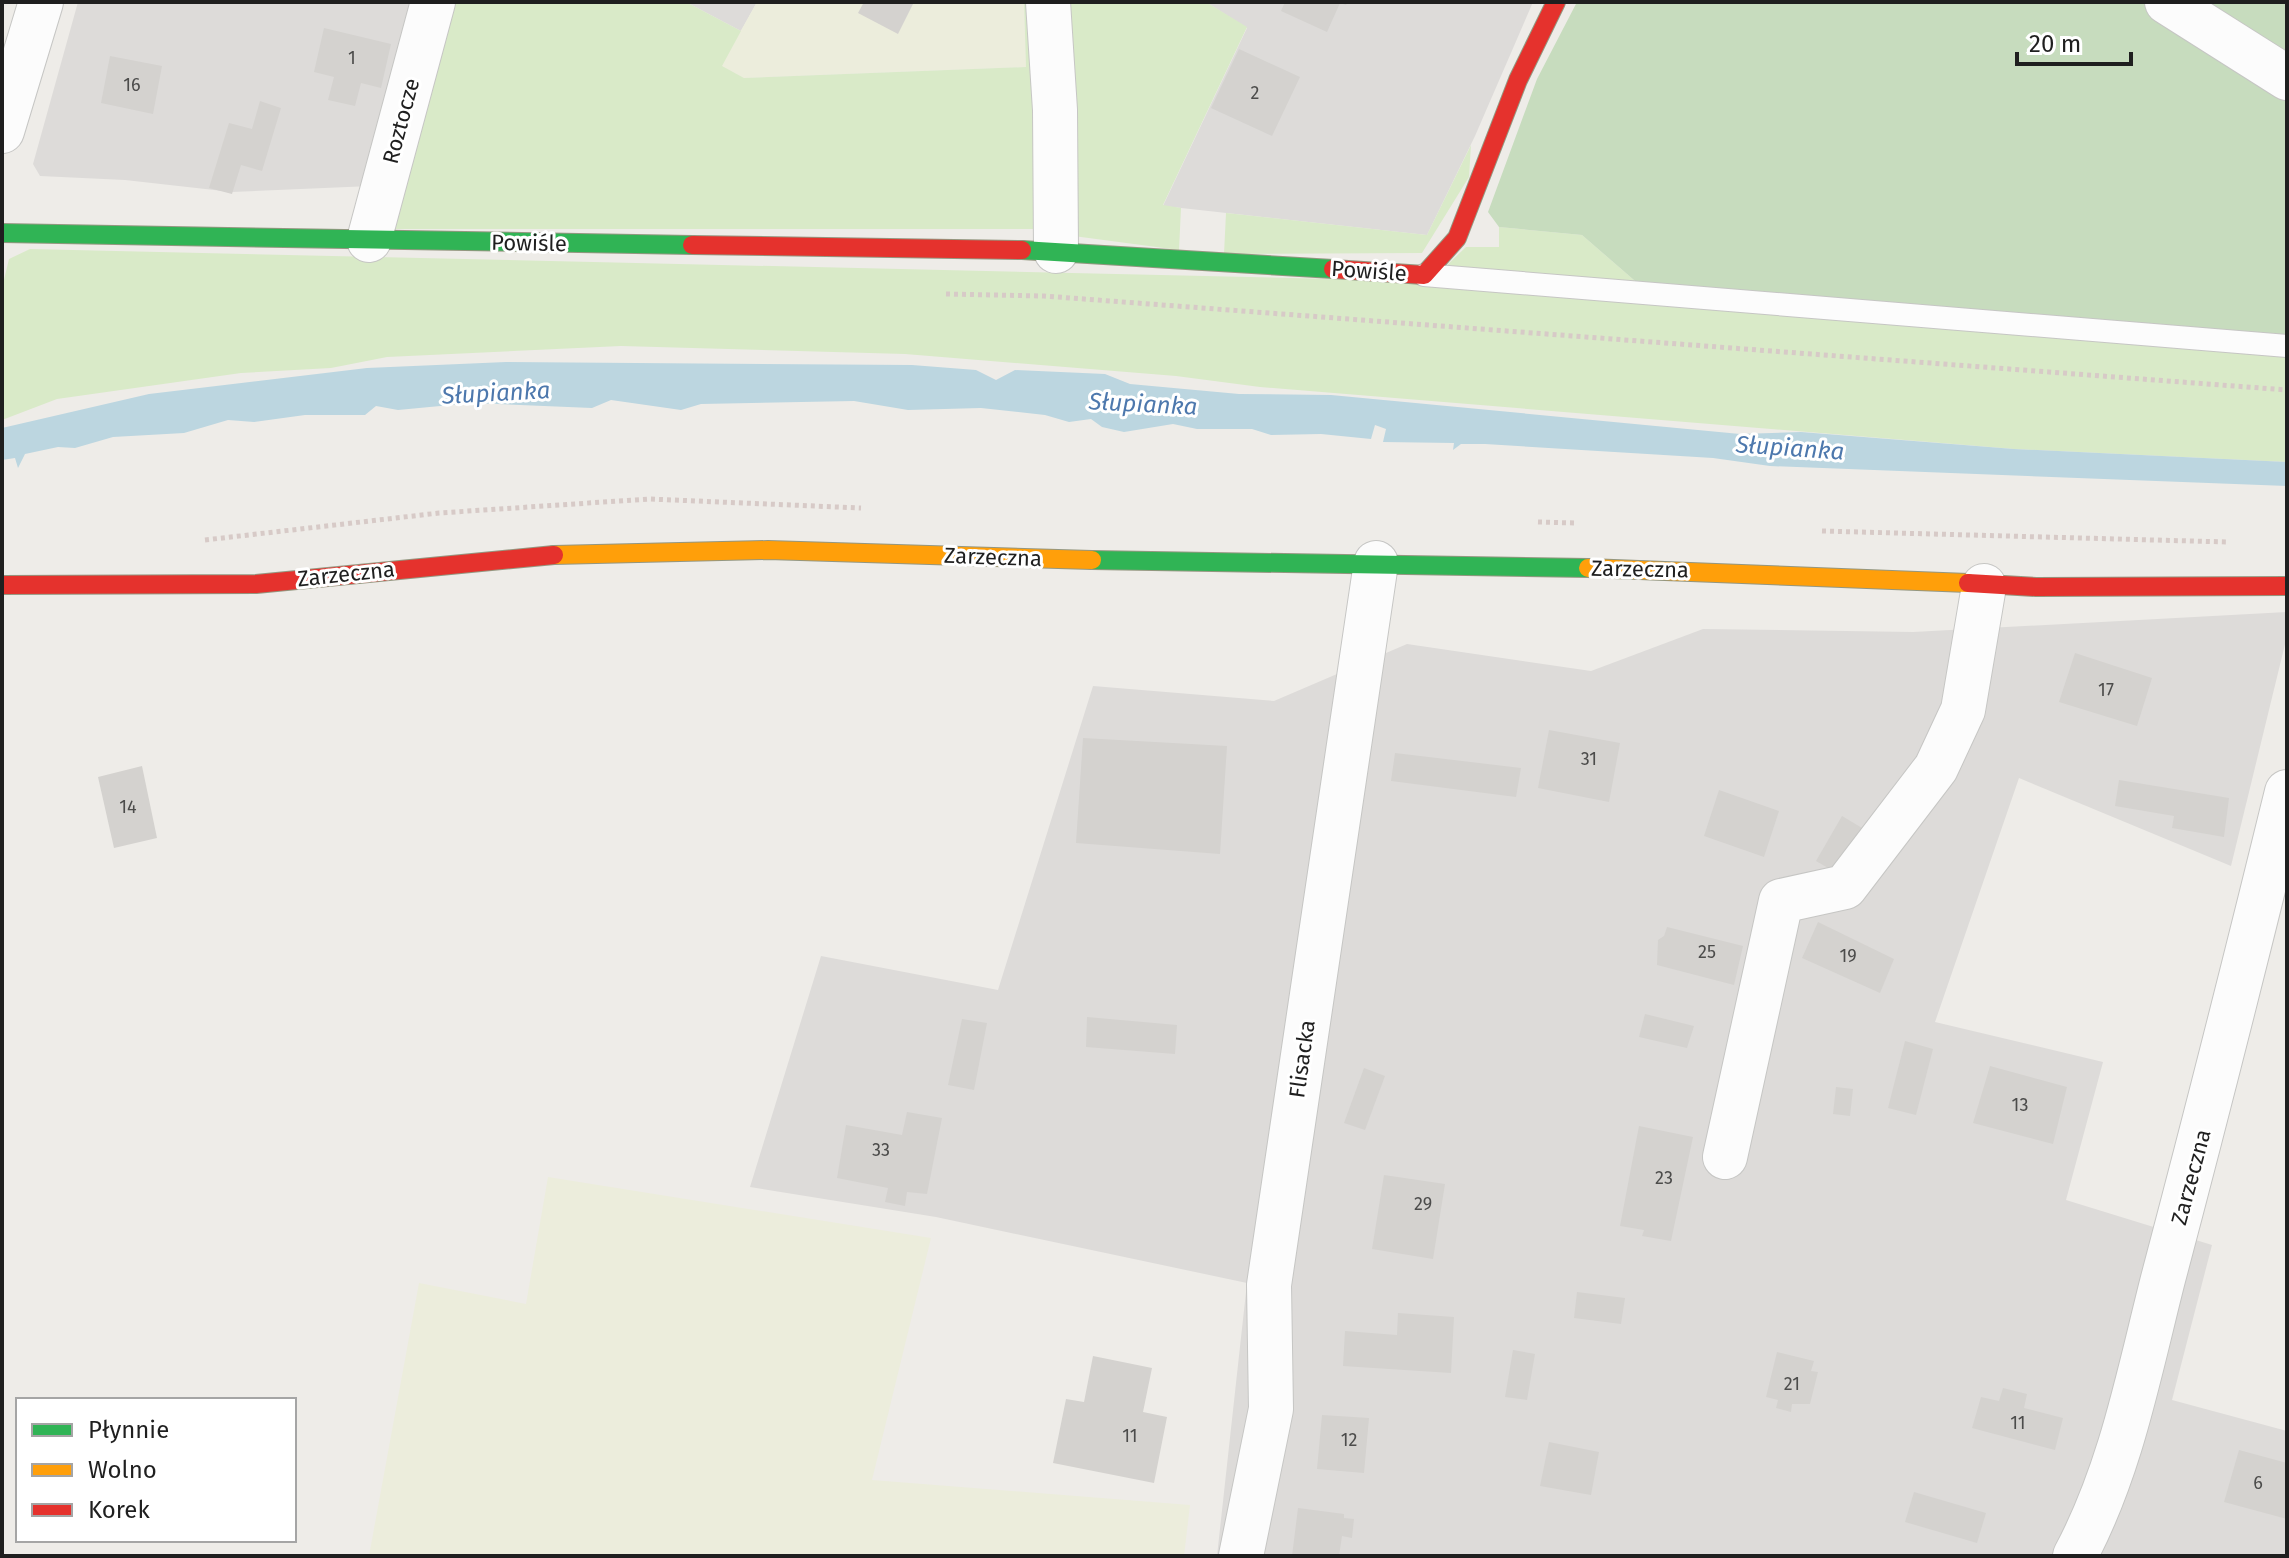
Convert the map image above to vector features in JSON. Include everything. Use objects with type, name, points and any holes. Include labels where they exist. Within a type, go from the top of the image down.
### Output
[{"type":"street","points":[[2,131],[41,2]]},
{"type":"street","name":"Roztocze","points":[[369,240],[433,2]]},
{"type":"street","points":[[1048,2],[1055,110],[1056,251]]},
{"type":"street","name":"Powiśle","points":[[2,233],[1056,251],[1424,275],[1457,238],[1518,80],[1556,2]]},
{"type":"street","points":[[2167,2],[2287,78]]},
{"type":"street","name":"Zarzeczna","points":[[2,585],[256,584],[460,562],[596,553],[768,550],[1216,564],[1376,563],[1756,572],[1984,586],[2287,586]]},
{"type":"street","name":"Flisacka","points":[[1241,1556],[1271,1409],[1269,1285],[1376,563]]},
{"type":"street","points":[[1725,1157],[1781,901],[1845,887],[1936,768],[1963,710],[1984,586]]},
{"type":"street","name":"Zarzeczna","points":[[2075,1556],[2097,1513],[2119,1445],[2208,1113],[2287,792]]},
{"type":"lane","points":[[1424,275],[2287,346]]},
{"type":"path","points":[[934,294],[1075,299],[2287,390]]},
{"type":"shaded area","points":[[78,2],[420,2],[371,186],[232,192],[125,180],[40,176],[33,164]]},
{"type":"shaded area","points":[[686,2],[757,2],[741,31]]},
{"type":"shaded area","points":[[1206,2],[1533,2],[1475,136],[1427,235],[1163,206],[1247,28]]},
{"type":"shaded area","points":[[2287,612],[2287,636],[2231,866],[2019,778],[1935,1022],[2103,1062],[2066,1200],[2212,1245],[2172,1400],[2287,1431],[2287,1556],[1217,1556],[1247,1283],[936,1217],[750,1187],[821,956],[998,990],[1093,686],[1274,701],[1407,644],[1591,671],[1703,629],[1913,632]]},
{"type":"green space","points":[[441,2],[686,2],[741,31],[722,66],[744,78],[1026,67],[1024,2],[1037,2],[1034,229],[395,229]]},
{"type":"green space","points":[[757,2],[1024,2],[1026,67],[744,78],[721,66]]},
{"type":"green space","points":[[1061,2],[1206,2],[1247,27],[1163,205],[1181,208],[1179,250],[1066,235]]},
{"type":"green space","points":[[1577,2],[2287,2],[2287,338],[1642,287],[1582,235],[1499,227],[1488,212],[1537,79]]},
{"type":"green space","points":[[1471,145],[1469,177],[1422,253],[1224,254],[1226,213],[1427,235]]},
{"type":"green space","points":[[1499,227],[1582,235],[1642,287],[1443,269],[1466,247],[1499,247]]},
{"type":"green space","points":[[30,249],[1420,281],[2287,355],[2287,462],[2014,449],[1260,387],[1176,376],[905,354],[621,346],[387,357],[331,368],[241,373],[57,399],[2,420],[2,288],[9,259]]},
{"type":"green space","points":[[548,1177],[931,1238],[872,1480],[1190,1505],[1184,1556],[369,1556],[419,1283],[526,1304]]},
{"type":"water","name":"Słupianka","points":[[506,362],[912,365],[976,370],[996,380],[1015,370],[1105,374],[1130,384],[1239,394],[1331,395],[1740,434],[1801,432],[2014,449],[2287,462],[2287,486],[1770,466],[1713,458],[1485,444],[1461,444],[1453,450],[1454,443],[1383,442],[1386,429],[1375,425],[1371,439],[1321,434],[1271,435],[1252,429],[1197,429],[1173,424],[1124,432],[1102,427],[1091,419],[1069,422],[1045,415],[981,408],[908,410],[854,401],[701,404],[681,410],[611,400],[592,408],[472,403],[398,410],[376,406],[365,415],[305,415],[254,422],[228,420],[184,433],[113,437],[75,448],[58,447],[25,454],[18,468],[15,458],[2,460],[2,428],[149,394],[367,368]]},
{"type":"building","points":[[864,2],[914,2],[898,34],[858,13]]},
{"type":"building","points":[[1285,2],[1348,2],[1346,5],[1340,3],[1327,32],[1281,11]]},
{"type":"building","points":[[324,28],[391,44],[381,88],[361,83],[355,106],[328,100],[334,77],[314,72]]},
{"type":"building","points":[[1239,49],[1300,77],[1272,136],[1211,108]]},
{"type":"building","points":[[110,56],[162,66],[153,114],[101,103]]},
{"type":"building","points":[[260,101],[281,108],[262,171],[241,165],[232,194],[209,188],[229,123],[252,129]]},
{"type":"building","points":[[2075,653],[2152,678],[2137,726],[2059,702]]},
{"type":"building","points":[[1549,730],[1620,743],[1609,802],[1538,788]]},
{"type":"building","points":[[1083,738],[1227,746],[1220,854],[1076,843]]},
{"type":"building","points":[[1395,753],[1521,768],[1516,797],[1391,781]]},
{"type":"building","points":[[142,766],[157,838],[114,848],[98,777]]},
{"type":"building","points":[[2119,780],[2229,798],[2224,837],[2172,828],[2174,816],[2115,806]]},
{"type":"building","points":[[1719,790],[1779,811],[1764,857],[1704,836]]},
{"type":"building","points":[[1842,816],[1862,828],[1835,872],[1816,861]]},
{"type":"building","points":[[1818,922],[1894,959],[1880,993],[1802,958]]},
{"type":"building","points":[[1667,927],[1743,946],[1734,985],[1657,965],[1658,940],[1664,936]]},
{"type":"building","points":[[1645,1014],[1694,1026],[1687,1048],[1639,1037]]},
{"type":"building","points":[[1087,1017],[1177,1025],[1175,1054],[1086,1047]]},
{"type":"building","points":[[962,1019],[987,1023],[974,1090],[948,1085]]},
{"type":"building","points":[[1905,1041],[1933,1049],[1916,1115],[1888,1108]]},
{"type":"building","points":[[1990,1066],[2067,1087],[2053,1144],[1973,1123]]},
{"type":"building","points":[[1364,1068],[1385,1076],[1365,1130],[1344,1123]]},
{"type":"building","points":[[1836,1087],[1853,1089],[1850,1116],[1833,1114]]},
{"type":"building","points":[[907,1112],[942,1118],[927,1194],[907,1192],[905,1206],[885,1202],[888,1188],[837,1178],[846,1125],[902,1135]]},
{"type":"building","points":[[1639,1126],[1693,1137],[1671,1241],[1642,1236],[1644,1230],[1620,1226]]},
{"type":"building","points":[[1384,1175],[1445,1184],[1433,1259],[1372,1249]]},
{"type":"building","points":[[1577,1292],[1625,1298],[1621,1324],[1574,1318]]},
{"type":"building","points":[[1398,1313],[1454,1317],[1451,1373],[1343,1366],[1345,1331],[1397,1335]]},
{"type":"building","points":[[1513,1350],[1535,1354],[1527,1400],[1505,1397]]},
{"type":"building","points":[[1777,1352],[1814,1361],[1811,1371],[1818,1372],[1810,1404],[1792,1404],[1791,1412],[1776,1408],[1778,1400],[1766,1397]]},
{"type":"building","points":[[1093,1356],[1152,1368],[1143,1412],[1167,1417],[1154,1483],[1053,1463],[1066,1399],[1084,1402]]},
{"type":"building","points":[[2003,1388],[2027,1394],[2024,1408],[2063,1418],[2055,1450],[1972,1428],[1981,1397],[1999,1401]]},
{"type":"building","points":[[1322,1415],[1369,1418],[1364,1473],[1317,1469]]},
{"type":"building","points":[[1549,1442],[1599,1452],[1591,1495],[1540,1486]]},
{"type":"building","points":[[2239,1450],[2287,1463],[2287,1519],[2224,1502]]},
{"type":"building","points":[[1914,1492],[1986,1513],[1977,1543],[1905,1522]]},
{"type":"building","points":[[1298,1508],[1344,1514],[1344,1518],[1354,1519],[1352,1538],[1342,1536],[1339,1556],[1292,1556]]},
{"type":"traffic: fast","points":[[2,233],[692,245]]},
{"type":"traffic: fast","points":[[1022,250],[1333,269]]},
{"type":"traffic: fast","points":[[1092,560],[1588,568]]},
{"type":"traffic: slow","points":[[554,555],[768,550],[1092,560]]},
{"type":"traffic: slow","points":[[1588,568],[1968,583]]},
{"type":"traffic: jam","points":[[1333,269],[1424,275],[1457,238],[1518,80],[1556,2]]},
{"type":"traffic: jam","points":[[692,245],[1022,250]]},
{"type":"traffic: jam","points":[[2,585],[256,584],[554,555]]},
{"type":"traffic: jam","points":[[1968,583],[2036,587],[2287,586]]}]
